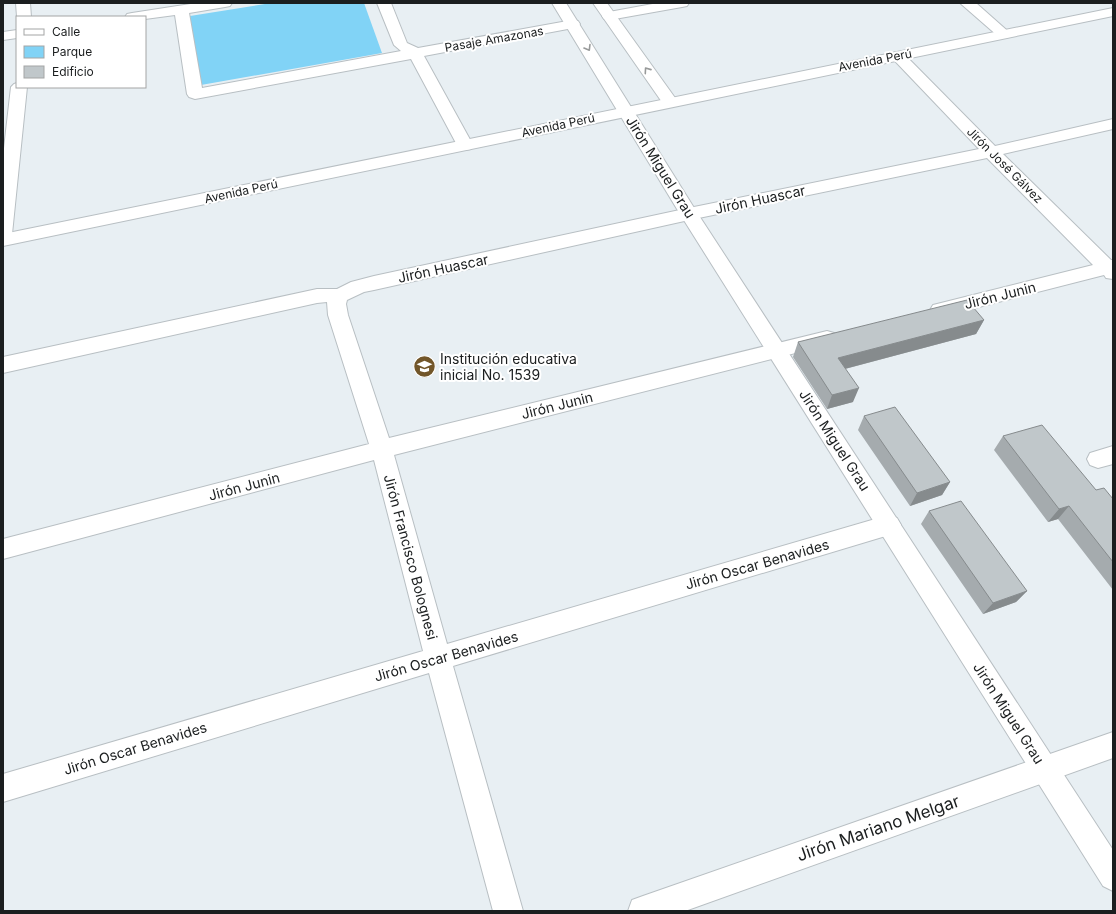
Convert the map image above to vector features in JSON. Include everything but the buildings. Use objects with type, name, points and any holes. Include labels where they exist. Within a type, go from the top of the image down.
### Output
[{"type":"street","points":[[23,3],[24,16]]},
{"type":"street","points":[[139,16],[225,3]]},
{"type":"street","points":[[384,3],[401,45],[415,54],[465,145]]},
{"type":"street","name":"Jirón Miguel Grau","points":[[559,3],[689,214],[1113,876]]},
{"type":"street","points":[[600,3],[670,102]]},
{"type":"street","points":[[609,16],[682,3]]},
{"type":"street","points":[[967,3],[1004,34]]},
{"type":"street","name":"Pasaje Amazonas","points":[[181,10],[195,94],[573,24]]},
{"type":"street","name":"Avenida Perú","points":[[3,240],[1113,12]]},
{"type":"street","points":[[3,36],[16,34]]},
{"type":"street","name":"Jirón José Gálvez","points":[[898,56],[992,152],[1111,269]]},
{"type":"street","points":[[3,234],[19,88]]},
{"type":"street","name":"Jirón Huascar","points":[[339,296],[348,291],[364,286],[689,214],[992,152],[1113,124]]},
{"type":"street","name":"Jirón Junin","points":[[923,314],[1111,269]]},
{"type":"street","points":[[3,365],[317,296],[339,296]]},
{"type":"street","name":"Jirón Francisco Bolognesi","points":[[339,296],[336,304],[338,315],[382,449],[508,911]]},
{"type":"street","name":"Jirón Junin","points":[[3,549],[382,449],[846,333]]},
{"type":"street","name":"Jirón Oscar Benavides","points":[[3,788],[889,525]]},
{"type":"street","name":"Jirón Mariano Melgar","points":[[643,911],[1046,770],[1113,745]]},
{"type":"green space","points":[[271,3],[364,3],[382,53],[201,85],[190,16]]},
{"type":"place","name":"Institución educativa inicial No. 1539","points":[[424,366]]}]
